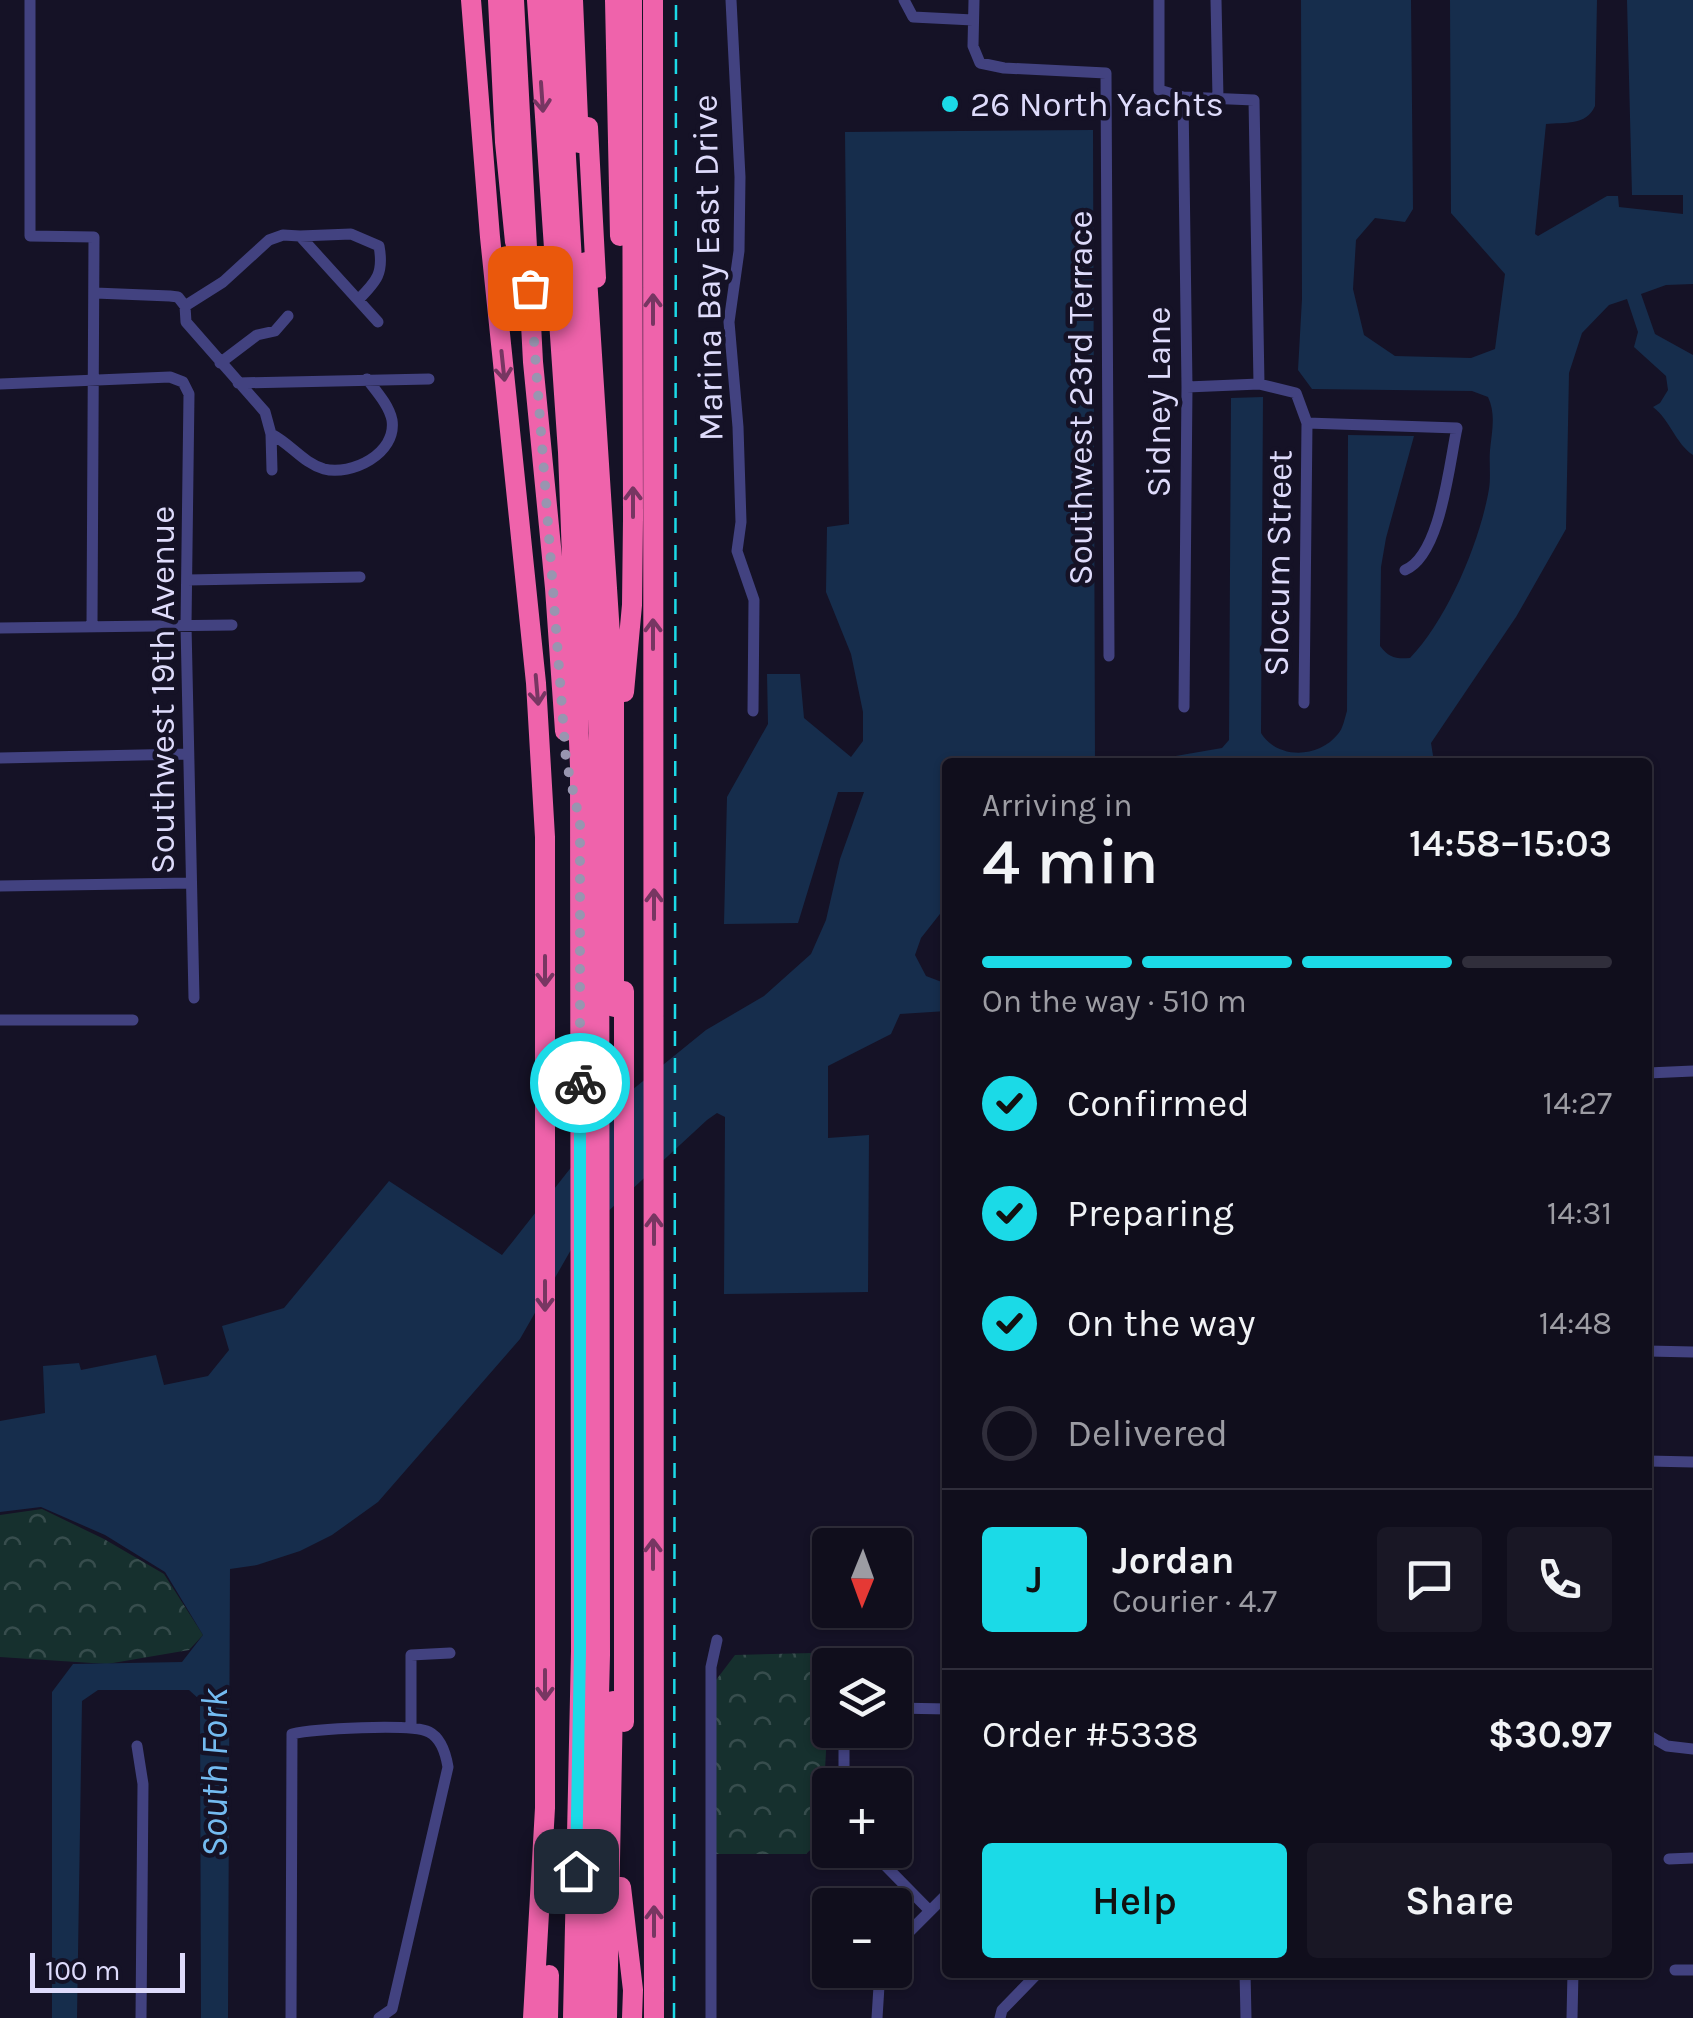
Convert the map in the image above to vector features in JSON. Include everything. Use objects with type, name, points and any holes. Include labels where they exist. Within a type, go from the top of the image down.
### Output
[{"type":"highway","points":[[458,0],[476,184],[490,236]]},
{"type":"highway","points":[[471,0],[490,236],[536,683],[545,874],[545,1808],[532,2018]]},
{"type":"highway","points":[[536,0],[565,397],[596,732]]},
{"type":"highway","points":[[557,0],[596,732],[600,1656],[590,2018]]},
{"type":"highway","points":[[573,0],[620,1651],[621,1887],[616,2018]]},
{"type":"highway","points":[[584,0],[590,178],[623,704]]},
{"type":"highway","points":[[615,0],[618,184],[633,412]]},
{"type":"highway","points":[[573,2018],[580,1651],[580,822],[566,760],[623,704],[632,605],[632,0]]},
{"type":"highway","points":[[653,0],[654,2018]]},
{"type":"highway","points":[[508,4],[533,362],[555,588],[596,732]]},
{"type":"highway","points":[[607,2018],[620,1651]]},
{"type":"highway","points":[[545,1808],[550,1871],[548,2018]]},
{"type":"highway","points":[[621,1887],[632,2018]]},
{"type":"street","points":[[30,0],[30,236],[94,238],[92,626]]},
{"type":"street","name":"Marina Bay East Drive","points":[[730,0],[740,178],[730,322],[739,464],[737,552],[754,600],[753,711]]},
{"type":"street","points":[[904,0],[913,17],[968,20],[974,0]]},
{"type":"street","points":[[1159,0],[1159,90],[1183,97],[1254,100],[1259,384]]},
{"type":"street","points":[[1216,0],[1218,98]]},
{"type":"street","name":"Southwest 23rd Terrace","points":[[968,20],[980,63],[988,67],[1106,73],[1109,656]]},
{"type":"street","name":"Sidney Lane","points":[[1183,97],[1187,387],[1184,707]]},
{"type":"street","points":[[184,306],[223,282],[269,240],[283,235],[351,234],[379,246],[380,278],[358,300]]},
{"type":"street","points":[[300,236],[378,322]]},
{"type":"street","points":[[94,292],[178,297],[186,322],[265,412],[271,434],[272,470]]},
{"type":"street","points":[[220,363],[257,336],[275,331],[288,316]]},
{"type":"street","name":"Southwest 19th Avenue","points":[[96,378],[170,377],[183,382],[189,394],[187,754],[194,998]]},
{"type":"street","points":[[0,384],[96,378]]},
{"type":"street","points":[[271,434],[284,440],[311,465],[339,472],[364,465],[390,436],[392,420],[367,379]]},
{"type":"street","points":[[238,384],[429,379]]},
{"type":"street","points":[[1187,387],[1259,384],[1296,393],[1307,424],[1458,428],[1434,533],[1416,565],[1405,570]]},
{"type":"street","name":"Slocum Street","points":[[1304,703],[1307,424]]},
{"type":"street","points":[[187,580],[360,577]]},
{"type":"street","points":[[0,628],[232,625]]},
{"type":"street","points":[[0,758],[187,754]]},
{"type":"street","points":[[0,886],[191,882]]},
{"type":"street","points":[[0,1020],[133,1020]]},
{"type":"street","points":[[1652,1073],[1693,1070]]},
{"type":"street","points":[[1652,1351],[1693,1352]]},
{"type":"street","points":[[1652,1461],[1693,1462]]},
{"type":"street","points":[[710,2018],[711,1667],[717,1640]]},
{"type":"street","points":[[411,1728],[411,1655],[450,1653]]},
{"type":"street","points":[[912,1708],[942,1709]]},
{"type":"street","points":[[291,2018],[292,1734],[411,1728],[431,1733],[440,1744],[448,1767],[392,2009],[379,2018]]},
{"type":"street","points":[[1652,1737],[1668,1746],[1693,1749]]},
{"type":"street","points":[[137,1746],[142,1784],[142,2018]]},
{"type":"street","points":[[1669,1859],[1693,1858]]},
{"type":"street","points":[[888,1868],[929,1910]]},
{"type":"street","points":[[912,1928],[942,1898]]},
{"type":"street","points":[[1675,1970],[1693,1970]]},
{"type":"street","points":[[1000,2018],[1002,2010],[1033,1978]]},
{"type":"street","points":[[1245,1978],[1246,2018]]},
{"type":"street","points":[[1572,1978],[1572,2018]]},
{"type":"street","points":[[877,2018],[879,1988]]},
{"type":"green space","points":[[42,1509],[164,1574],[203,1635],[189,1650],[107,1664],[0,1657],[0,1515]]},
{"type":"green space","points":[[812,1653],[812,1748],[826,1748],[825,1768],[812,1768],[812,1848],[806,1854],[715,1854],[716,1680],[735,1655]]},
{"type":"water","points":[[1301,0],[1411,0],[1413,209],[1405,222],[1375,218],[1356,240],[1353,289],[1364,335],[1395,356],[1471,358],[1495,349],[1505,274],[1451,213],[1450,0],[1597,0],[1595,106],[1581,120],[1546,124],[1535,234],[1538,236],[1607,196],[1618,196],[1619,207],[1683,214],[1683,195],[1632,195],[1627,0],[1693,0],[1693,284],[1666,285],[1641,294],[1655,334],[1693,355],[1693,455],[1653,407],[1668,390],[1666,376],[1634,347],[1638,332],[1627,299],[1609,305],[1582,333],[1569,373],[1566,529],[1516,617],[1431,743],[1433,758],[1164,758],[1222,748],[1229,740],[1231,398],[1263,397],[1261,733],[1277,748],[1298,753],[1320,748],[1340,732],[1347,711],[1348,435],[1414,436],[1381,567],[1380,646],[1393,657],[1410,658],[1437,623],[1470,556],[1485,510],[1493,423],[1488,397],[1472,391],[1312,389],[1298,370],[1302,299]]},
{"type":"water","name":"South Fork","points":[[1093,130],[1095,758],[942,758],[942,911],[921,938],[915,955],[926,976],[942,982],[942,1011],[900,1014],[891,1034],[828,1066],[828,1138],[869,1135],[868,1292],[724,1294],[725,1117],[717,1113],[576,1241],[520,1339],[378,1502],[332,1535],[300,1551],[230,1569],[228,2018],[201,2018],[200,1700],[189,1690],[98,1690],[82,1701],[77,2018],[52,2018],[52,1692],[73,1664],[182,1662],[203,1635],[165,1572],[105,1535],[41,1507],[0,1512],[0,1421],[45,1413],[43,1366],[79,1363],[81,1370],[156,1355],[164,1385],[208,1376],[229,1350],[222,1326],[284,1308],[389,1181],[502,1255],[632,1090],[706,1030],[764,996],[811,954],[826,920],[840,859],[864,792],[838,792],[798,923],[724,924],[727,797],[768,724],[767,674],[800,674],[804,718],[851,757],[863,741],[863,712],[851,654],[826,592],[827,527],[849,524],[845,132]]},
{"type":"railway","points":[[674,2018],[676,0]]},
{"type":"way so far","points":[[530,288],[566,760],[580,822],[580,1083]]},
{"type":"place","name":"26 North Yachts","points":[[950,104]]},
{"type":"route","points":[[576,1871],[580,1083]]}]
